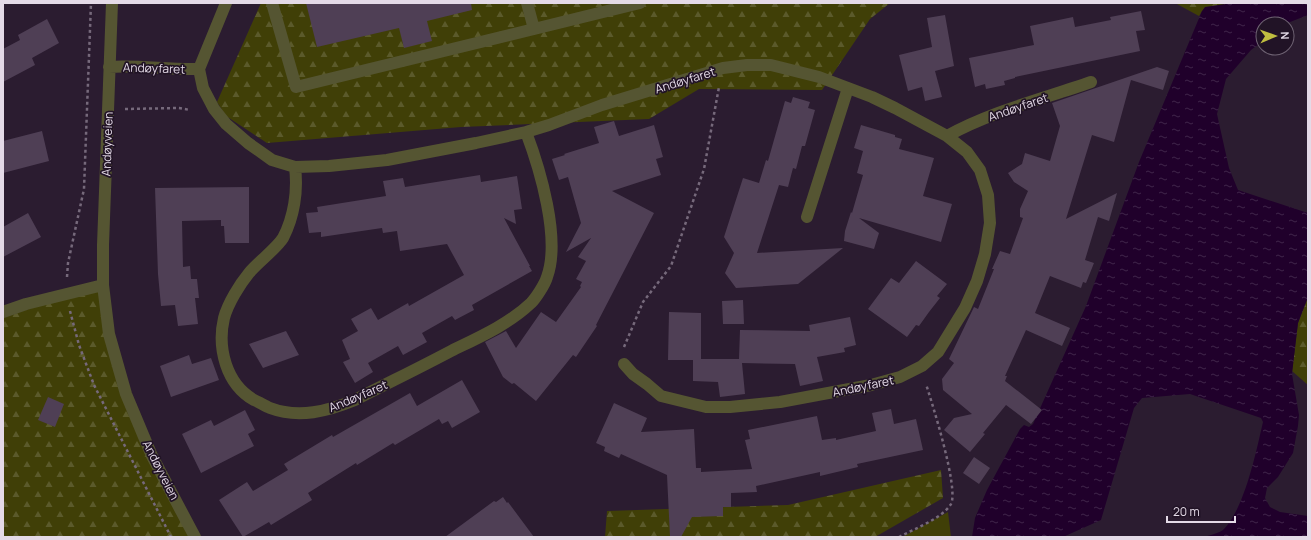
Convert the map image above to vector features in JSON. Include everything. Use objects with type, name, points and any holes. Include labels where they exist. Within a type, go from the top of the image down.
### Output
[{"type":"street","name":"Andøyveien","points":[[112,3],[103,244],[103,285],[109,334],[126,394],[152,456],[195,537]]},
{"type":"street","name":"Andøyfaret","points":[[226,3],[199,69],[203,88],[214,109],[226,124],[272,160],[295,167],[328,166],[387,160],[526,132],[602,105],[723,68],[747,65],[771,65],[819,77],[872,97],[895,108],[947,136],[966,152],[980,170],[988,196],[990,223],[985,254],[977,281],[965,308],[938,352],[922,366],[900,377],[871,386],[780,402],[730,407],[706,407],[661,396],[633,374],[624,364]]},
{"type":"street","points":[[272,3],[296,87],[640,3]]},
{"type":"street","points":[[527,3],[534,29]]},
{"type":"street","name":"Andøyfaret","points":[[109,67],[131,66],[180,70],[199,69]]},
{"type":"street","name":"Andøyfaret","points":[[947,136],[961,128],[998,113],[1091,82]]},
{"type":"street","points":[[807,217],[848,88]]},
{"type":"street","name":"Andøyfaret","points":[[295,167],[297,181],[294,203],[290,220],[282,239],[250,273],[235,294],[224,317],[222,339],[224,361],[232,380],[251,398],[270,408],[291,413],[314,413],[334,408],[355,400],[491,331],[513,317],[532,302],[547,278],[552,254],[551,229],[541,178],[526,132]]},
{"type":"street","points":[[3,312],[26,304],[103,285]]},
{"type":"path","points":[[624,364],[624,345],[643,302],[671,266],[704,169],[723,68]]},
{"type":"path","points":[[122,109],[179,108],[190,110]]},
{"type":"path","points":[[899,537],[944,512],[951,504],[953,491],[940,428],[925,382],[922,366]]},
{"type":"green space","points":[[261,3],[890,3],[870,19],[822,90],[699,89],[649,119],[461,127],[267,143],[226,116],[217,102]]},
{"type":"green space","points":[[1175,3],[1232,3],[1202,11],[1199,16]]},
{"type":"green space","points":[[103,283],[112,351],[193,537],[3,537],[3,318]]},
{"type":"green space","points":[[1308,297],[1308,385],[1292,371],[1298,323]]},
{"type":"green space","points":[[941,470],[943,498],[875,537],[605,537],[607,511],[788,505]]},
{"type":"green space","points":[[948,512],[951,537],[902,537]]},
{"type":"water","points":[[1232,3],[1308,3],[1308,15],[1295,20],[1295,16],[1255,16],[1255,47],[1226,79],[1217,114],[1229,168],[1238,190],[1308,213],[1308,297],[1298,323],[1292,374],[1299,415],[1298,426],[1293,453],[1278,477],[1267,488],[1265,498],[1270,507],[1280,512],[1308,516],[1308,537],[1204,537],[1224,529],[1238,507],[1249,478],[1263,422],[1261,418],[1190,394],[1142,398],[1134,408],[1101,520],[1063,537],[972,537],[975,518],[987,490],[1020,429],[1024,425],[1029,427],[1033,424],[1086,306],[1139,162],[1205,7]]},
{"type":"building","points":[[306,3],[471,3],[472,10],[427,21],[432,41],[404,48],[399,28],[317,47]]},
{"type":"building","points":[[1141,11],[1145,30],[1136,31],[1140,51],[1015,77],[1004,81],[1005,85],[986,89],[985,84],[975,87],[969,58],[1034,45],[1030,26],[1073,17],[1075,27],[1111,20],[1110,17]]},
{"type":"building","points":[[945,15],[954,66],[935,71],[942,97],[925,101],[922,87],[908,91],[899,55],[932,47],[927,18]]},
{"type":"building","points":[[47,19],[59,43],[32,58],[35,65],[3,82],[3,49],[20,40],[18,35]]},
{"type":"building","points":[[1157,67],[1169,71],[1163,90],[1131,80],[1114,142],[1092,135],[1066,219],[1117,193],[1109,221],[1098,217],[1085,260],[1094,263],[1086,283],[1083,282],[1081,288],[1050,276],[1035,313],[1070,328],[1062,346],[1026,330],[1005,376],[1007,376],[1005,381],[1042,410],[1031,424],[1006,405],[983,433],[985,434],[970,452],[944,430],[954,418],[972,414],[943,390],[942,379],[954,363],[949,359],[974,307],[978,309],[1000,251],[1010,254],[1023,218],[1020,217],[1020,209],[1028,191],[1014,182],[1008,173],[1022,164],[1025,153],[1050,161],[1060,126],[1052,103]]},
{"type":"building","points":[[793,97],[810,102],[808,108],[815,110],[805,146],[802,146],[796,169],[793,168],[788,187],[779,185],[757,253],[843,248],[798,284],[736,288],[725,273],[734,253],[724,237],[743,178],[759,183],[766,160],[768,161],[785,101],[791,103]]},
{"type":"building","points":[[614,121],[619,136],[654,125],[663,157],[656,159],[661,175],[612,191],[654,213],[596,325],[597,326],[576,357],[573,355],[536,401],[514,383],[512,384],[503,377],[485,342],[506,331],[516,348],[541,312],[556,322],[581,287],[582,282],[576,279],[586,261],[578,257],[591,238],[566,252],[581,223],[568,177],[559,180],[552,159],[599,143],[594,127]]},
{"type":"building","points":[[861,125],[895,135],[895,137],[902,139],[899,149],[934,158],[923,196],[952,204],[941,242],[859,218],[879,233],[874,249],[844,241],[845,231],[863,175],[857,173],[863,151],[854,148]]},
{"type":"building","points":[[42,131],[49,161],[3,173],[3,141]]},
{"type":"building","points":[[480,175],[481,182],[517,176],[522,209],[514,210],[516,224],[504,218],[532,271],[472,305],[474,310],[455,320],[452,316],[422,333],[427,342],[403,355],[398,346],[368,363],[373,372],[355,383],[343,362],[350,359],[342,340],[358,331],[351,319],[371,308],[378,320],[408,303],[409,306],[464,275],[447,244],[400,251],[397,231],[383,233],[382,228],[321,237],[321,232],[309,233],[306,213],[318,212],[317,207],[386,196],[383,181],[403,178],[405,187]]},
{"type":"building","points":[[249,187],[249,243],[225,243],[224,226],[221,226],[221,220],[182,221],[183,267],[190,266],[191,279],[197,279],[199,298],[195,298],[198,324],[178,326],[175,305],[161,306],[158,274],[155,188]]},
{"type":"building","points":[[28,213],[41,237],[3,257],[3,227]]},
{"type":"building","points":[[916,261],[947,284],[937,296],[940,298],[919,326],[916,325],[907,337],[868,309],[891,278],[899,283]]},
{"type":"building","points":[[743,300],[744,324],[723,324],[722,301]]},
{"type":"building","points":[[669,312],[701,313],[701,359],[739,359],[740,330],[810,331],[809,325],[850,317],[856,345],[844,348],[845,352],[817,357],[823,381],[800,386],[795,364],[742,363],[745,394],[720,397],[718,382],[693,381],[693,360],[668,360]]},
{"type":"building","points":[[286,331],[299,355],[263,368],[249,344]]},
{"type":"building","points":[[189,355],[192,364],[211,358],[219,380],[171,397],[160,366]]},
{"type":"building","points":[[462,380],[480,412],[452,428],[448,421],[442,424],[439,419],[395,445],[393,443],[357,465],[356,463],[308,493],[312,500],[271,525],[269,522],[243,537],[219,500],[247,482],[253,491],[288,470],[284,464],[332,435],[333,437],[410,393],[417,406]]},
{"type":"building","points":[[48,397],[64,404],[55,427],[38,420]]},
{"type":"building","points":[[614,403],[647,418],[641,432],[694,429],[696,468],[701,468],[701,472],[752,469],[745,440],[750,439],[748,430],[817,416],[822,440],[836,438],[836,440],[876,431],[872,413],[891,409],[894,424],[916,419],[923,450],[857,464],[858,467],[820,476],[820,472],[756,486],[757,492],[731,493],[731,507],[723,507],[723,516],[692,517],[681,537],[670,537],[667,475],[621,454],[619,458],[604,451],[605,447],[596,443]]},
{"type":"building","points":[[245,410],[255,430],[248,434],[254,446],[201,473],[182,434],[211,420],[214,426]]},
{"type":"building","points":[[974,457],[990,468],[979,484],[963,473]]},
{"type":"building","points":[[503,497],[534,537],[445,537],[494,501],[496,502]]}]
